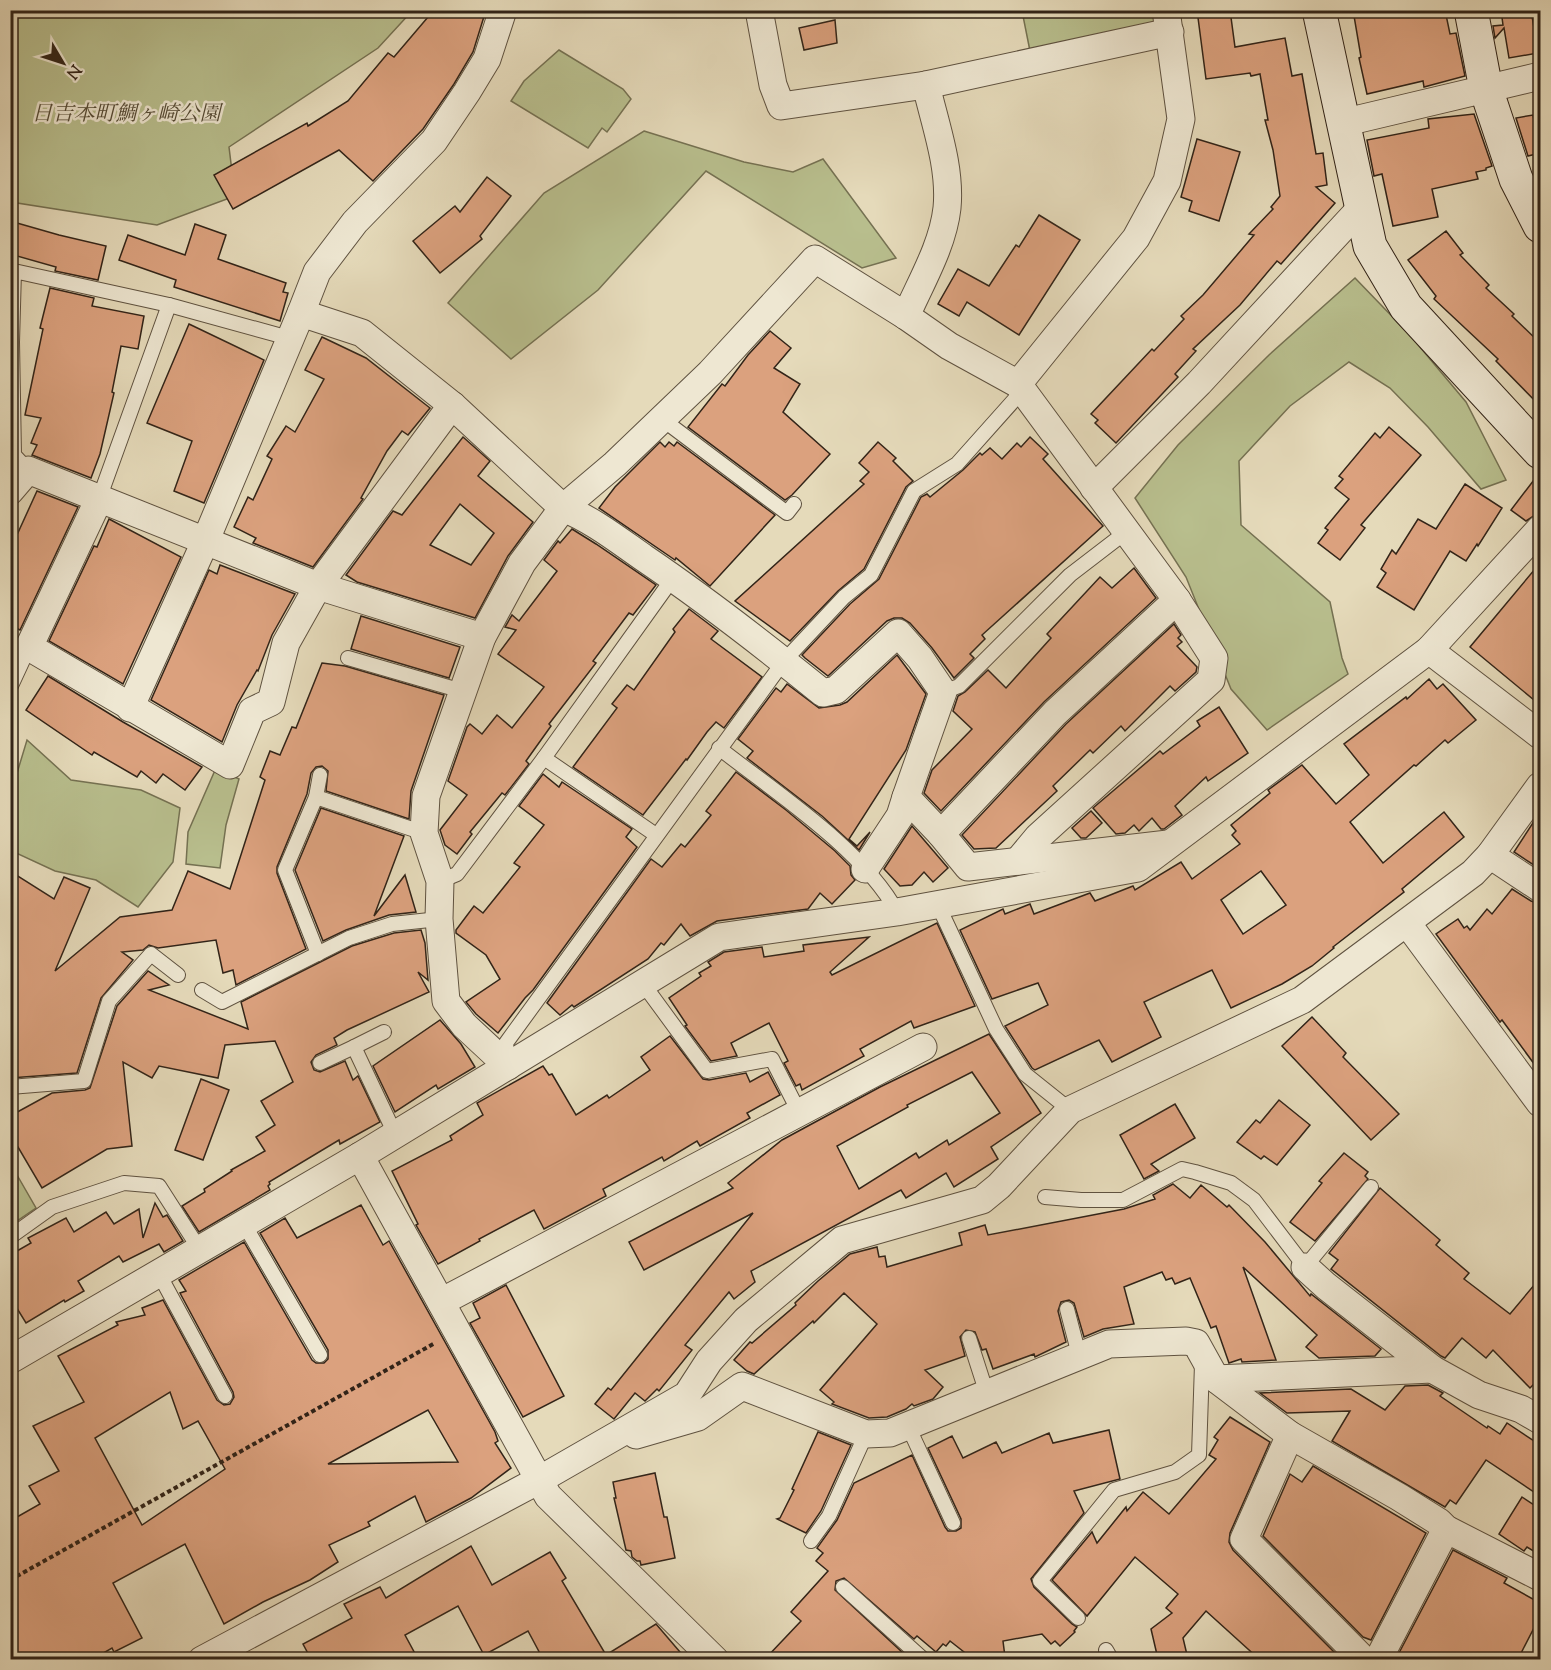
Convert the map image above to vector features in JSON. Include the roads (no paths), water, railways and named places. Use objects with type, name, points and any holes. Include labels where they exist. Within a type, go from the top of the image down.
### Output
[{"type":"street","points":[[130,708],[205,542],[318,272],[355,222],[434,141],[487,59],[503,10]]},
{"type":"street","points":[[759,10],[774,85],[781,106],[926,85],[1168,21],[1181,119],[1167,182],[1136,238],[1021,387]]},
{"type":"street","points":[[1319,10],[1370,246],[1406,306],[1540,452]]},
{"type":"street","points":[[1470,10],[1486,89],[1516,179],[1540,226]]},
{"type":"street","points":[[1342,123],[1540,76]]},
{"type":"street","points":[[906,316],[936,248],[946,208],[946,166],[926,85]]},
{"type":"street","points":[[1094,488],[1199,383],[1361,208]]},
{"type":"street","points":[[508,1066],[464,1024],[446,1001],[439,919],[440,881],[424,833],[426,796],[482,637],[522,563],[563,508],[615,464],[710,373],[815,259],[949,346],[1021,387],[1178,600],[1214,658],[1211,680],[1038,837],[1018,861]]},
{"type":"street","points":[[301,313],[362,333],[452,405],[563,508],[585,517],[673,578],[823,693],[836,690],[898,633],[921,658],[943,692],[900,816],[865,869]]},
{"type":"street","points":[[99,499],[29,647],[230,765],[252,711],[271,702],[286,643],[318,586],[452,405]]},
{"type":"street","points":[[10,491],[28,470],[318,586],[482,637]]},
{"type":"street","points":[[10,1360],[360,1156],[644,985],[719,937],[897,912],[1138,868],[1429,650],[1540,529]]},
{"type":"street","points":[[941,834],[1055,712],[1178,600]]},
{"type":"street","points":[[1429,650],[1540,735]]},
{"type":"street","points":[[202,1659],[539,1480],[687,1395],[709,1361],[746,1320],[842,1240],[982,1200],[999,1186],[1070,1110],[1302,1000],[1473,873],[1490,855],[1540,786]]},
{"type":"street","points":[[906,797],[968,867],[1172,844]]},
{"type":"street","points":[[1490,855],[1540,888]]},
{"type":"street","points":[[1407,922],[1540,1103]]},
{"type":"street","points":[[441,1302],[923,1047]]},
{"type":"street","points":[[360,1156],[548,1496],[715,1659]]},
{"type":"street","points":[[1305,1268],[1432,1369],[1479,1395],[1534,1408]]},
{"type":"street","points":[[605,1441],[652,1431],[698,1417],[742,1386],[866,1434],[890,1433],[1109,1344],[1185,1341],[1196,1343],[1216,1379],[1290,1435],[1439,1522],[1446,1529],[1540,1577]]},
{"type":"street","points":[[1216,1379],[1432,1369]]},
{"type":"street","points":[[1290,1435],[1244,1539],[1365,1659]]},
{"type":"street","points":[[1378,1659],[1446,1529]]},
{"type":"lane","points":[[28,470],[14,455],[12,342],[14,271],[169,305],[289,338]]},
{"type":"lane","points":[[99,499],[169,305]]},
{"type":"lane","points":[[508,1066],[506,1043],[784,661],[844,597],[871,575],[914,491],[957,464],[1021,387]]},
{"type":"lane","points":[[662,419],[787,513],[794,504]]},
{"type":"lane","points":[[943,692],[959,686],[1070,575],[1126,532]]},
{"type":"lane","points":[[440,881],[457,874],[544,758],[673,578]]},
{"type":"lane","points":[[10,688],[29,647]]},
{"type":"lane","points":[[348,658],[462,691]]},
{"type":"lane","points":[[719,748],[821,828],[865,869],[888,896],[897,912]]},
{"type":"lane","points":[[544,758],[656,835]]},
{"type":"lane","points":[[318,954],[285,870],[316,796],[320,775]]},
{"type":"lane","points":[[316,796],[424,833]]},
{"type":"lane","points":[[938,905],[996,1029],[1024,1074],[1070,1110]]},
{"type":"lane","points":[[202,990],[222,1002],[349,939],[392,924],[439,919]]},
{"type":"lane","points":[[10,1087],[84,1081],[109,1001],[138,967],[150,954],[178,975]]},
{"type":"lane","points":[[644,985],[707,1071],[772,1059],[799,1112]]},
{"type":"lane","points":[[320,1063],[384,1032]]},
{"type":"lane","points":[[354,1047],[395,1134]]},
{"type":"lane","points":[[1045,1197],[1123,1200],[1182,1169],[1195,1172],[1231,1183],[1254,1200],[1305,1268],[1371,1187]]},
{"type":"lane","points":[[10,1237],[52,1207],[124,1183],[159,1186],[200,1250]]},
{"type":"lane","points":[[244,1224],[320,1355]]},
{"type":"lane","points":[[159,1274],[225,1396]]},
{"type":"lane","points":[[1067,1309],[1079,1355]]},
{"type":"lane","points":[[969,1338],[987,1394]]},
{"type":"lane","points":[[1078,1618],[1040,1581],[1114,1490],[1175,1472],[1199,1455],[1202,1352]]},
{"type":"lane","points":[[908,1426],[953,1523]]},
{"type":"lane","points":[[811,1541],[829,1516],[866,1434]]},
{"type":"lane","points":[[843,1587],[924,1659]]},
{"type":"park label","name":"日吉本町鯛ヶ崎公園","points":[[126,115]]}]
